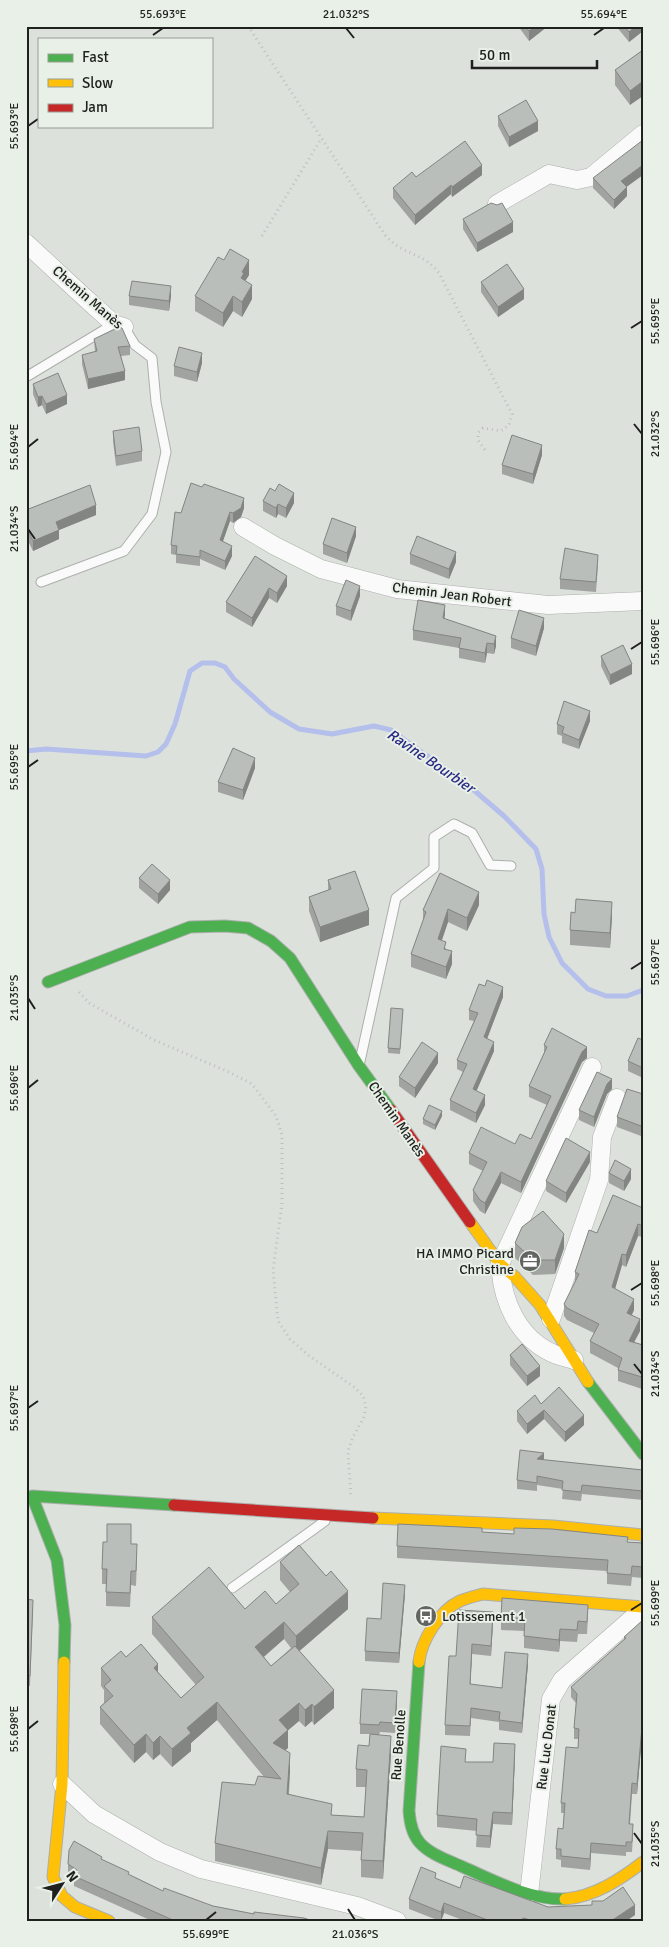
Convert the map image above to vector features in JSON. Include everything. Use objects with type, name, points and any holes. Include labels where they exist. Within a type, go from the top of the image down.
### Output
[{"type":"street","points":[[498,204],[549,174],[576,180],[591,177],[643,134]]},
{"type":"street","name":"Chemin Manès","points":[[26,243],[83,296],[119,325]]},
{"type":"street","name":"Chemin Jean Robert","points":[[243,527],[275,546],[321,568],[398,589],[548,605],[643,601]]},
{"type":"street","name":"Chemin Manès","points":[[48,982],[190,927],[225,926],[248,928],[271,941],[290,958],[359,1066],[500,1264],[517,1277],[534,1295],[551,1319],[588,1384],[643,1454]]},
{"type":"street","points":[[574,1360],[553,1354],[539,1346],[519,1326],[504,1293],[500,1264],[592,1067]]},
{"type":"street","points":[[551,1319],[599,1180],[602,1137],[617,1098]]},
{"type":"street","points":[[109,1921],[80,1912],[71,1906],[57,1888],[53,1877],[62,1784],[65,1625],[57,1560],[32,1496],[333,1516],[553,1526],[643,1535]]},
{"type":"street","name":"Rue Benolle","points":[[643,1608],[483,1594],[458,1602],[436,1621],[420,1651],[408,1811],[409,1826],[423,1848],[529,1894],[559,1899],[582,1895],[604,1888],[624,1878],[643,1862]]},
{"type":"street","name":"Rue Luc Donat","points":[[529,1894],[551,1699],[567,1675],[643,1608]]},
{"type":"street","points":[[62,1784],[94,1814],[160,1852],[201,1869],[356,1906],[397,1921]]},
{"type":"lane","points":[[26,377],[119,325]]},
{"type":"lane","name":"Chemin Manès","points":[[41,582],[124,550],[152,514],[166,452],[156,402],[152,358],[135,345],[119,325]]},
{"type":"lane","points":[[359,1066],[396,898],[434,868],[434,836],[454,824],[472,833],[490,865],[510,866]]},
{"type":"lane","points":[[232,1588],[333,1516]]},
{"type":"path","points":[[248,26],[321,139],[393,244],[432,263],[439,273],[512,414],[510,425],[501,431],[483,428],[478,433],[478,440],[484,450]]},
{"type":"path","points":[[262,236],[321,139]]},
{"type":"path","points":[[70,974],[77,991],[89,1003],[154,1040],[229,1072],[252,1084],[276,1116],[282,1135],[282,1204],[273,1270],[278,1321],[290,1339],[308,1355],[354,1387],[362,1396],[366,1406],[364,1417],[353,1437],[348,1452],[352,1517]]},
{"type":"building","points":[[525,26],[535,26],[529,31]]},
{"type":"building","points":[[624,26],[636,26],[629,32]]},
{"type":"building","points":[[643,50],[643,81],[630,91],[615,70]]},
{"type":"building","points":[[526,100],[538,121],[509,137],[498,116]]},
{"type":"building","points":[[643,140],[643,165],[621,181],[627,187],[614,200],[593,178]]},
{"type":"building","points":[[465,141],[482,165],[452,187],[451,185],[415,215],[393,188],[412,172],[416,177]]},
{"type":"building","points":[[491,203],[497,205],[502,203],[513,222],[477,243],[463,219]]},
{"type":"building","points":[[230,249],[249,260],[242,272],[244,273],[241,278],[252,285],[242,302],[233,296],[223,313],[195,296],[218,257],[224,260]]},
{"type":"building","points":[[507,264],[524,289],[498,307],[481,282]]},
{"type":"building","points":[[132,281],[171,286],[169,301],[129,296]]},
{"type":"building","points":[[119,327],[122,328],[130,346],[118,347],[125,371],[88,379],[82,355],[97,351],[94,339]]},
{"type":"building","points":[[179,347],[202,353],[197,372],[174,366]]},
{"type":"building","points":[[58,373],[67,395],[46,404],[42,396],[38,397],[33,384]]},
{"type":"building","points":[[139,427],[142,451],[116,456],[113,431]]},
{"type":"building","points":[[512,435],[542,445],[533,474],[502,465]]},
{"type":"building","points":[[191,483],[202,487],[204,484],[244,498],[241,508],[233,513],[230,512],[220,540],[232,546],[225,561],[200,550],[200,557],[176,554],[177,546],[171,545],[175,512],[181,513]]},
{"type":"building","points":[[279,484],[294,493],[286,508],[278,504],[276,508],[263,501],[270,488],[275,491]]},
{"type":"building","points":[[90,485],[96,505],[56,522],[59,530],[33,541],[26,527],[26,510]]},
{"type":"building","points":[[332,518],[356,527],[347,553],[323,544]]},
{"type":"building","points":[[417,536],[456,552],[449,569],[410,554]]},
{"type":"building","points":[[565,548],[598,555],[596,582],[560,579]]},
{"type":"building","points":[[255,556],[287,576],[277,593],[269,588],[252,618],[226,602]]},
{"type":"building","points":[[346,580],[360,586],[351,611],[336,606]]},
{"type":"building","points":[[418,600],[445,605],[443,618],[496,636],[494,644],[487,643],[485,653],[459,648],[461,638],[413,630]]},
{"type":"building","points":[[519,610],[544,618],[536,646],[511,638]]},
{"type":"building","points":[[623,645],[632,664],[610,675],[601,656]]},
{"type":"building","points":[[564,701],[590,711],[579,740],[562,733],[564,727],[557,724]]},
{"type":"building","points":[[233,748],[255,758],[243,790],[218,782]]},
{"type":"building","points":[[152,864],[170,880],[158,894],[139,878]]},
{"type":"building","points":[[355,871],[369,910],[320,927],[309,897],[331,889],[328,880]]},
{"type":"building","points":[[440,873],[479,892],[467,918],[448,909],[438,939],[446,942],[444,949],[452,951],[446,967],[411,954],[426,912],[423,910]]},
{"type":"building","points":[[576,899],[612,902],[610,933],[570,930],[571,912],[575,913]]},
{"type":"building","points":[[487,980],[503,987],[484,1037],[494,1042],[473,1089],[485,1095],[476,1113],[450,1100],[467,1064],[457,1060],[478,1013],[469,1010],[479,984],[485,986]]},
{"type":"building","points":[[391,1008],[403,1009],[400,1049],[388,1048]]},
{"type":"building","points":[[552,1028],[587,1047],[582,1052],[521,1182],[501,1172],[485,1203],[480,1200],[473,1190],[487,1162],[469,1153],[481,1127],[515,1144],[520,1134],[531,1139],[551,1096],[529,1086],[547,1047],[544,1045]]},
{"type":"building","points":[[638,1038],[643,1040],[643,1068],[628,1061]]},
{"type":"building","points":[[422,1042],[438,1053],[415,1088],[399,1077]]},
{"type":"building","points":[[597,1072],[612,1079],[607,1084],[594,1117],[579,1110]]},
{"type":"building","points":[[627,1089],[643,1094],[643,1122],[641,1126],[617,1117]]},
{"type":"building","points":[[429,1105],[442,1111],[435,1125],[423,1119]]},
{"type":"building","points":[[566,1138],[590,1152],[566,1193],[546,1181]]},
{"type":"building","points":[[615,1160],[631,1169],[624,1181],[609,1173]]},
{"type":"building","points":[[613,1195],[643,1208],[643,1226],[638,1224],[626,1255],[622,1254],[612,1287],[634,1299],[627,1313],[640,1319],[629,1341],[643,1345],[642,1377],[618,1370],[622,1358],[590,1341],[599,1324],[567,1308],[564,1304],[579,1274],[575,1272],[589,1230],[597,1233]]},
{"type":"building","points":[[543,1211],[564,1234],[555,1260],[533,1260],[515,1243],[522,1227]]},
{"type":"building","points":[[522,1344],[540,1366],[527,1376],[510,1355]]},
{"type":"building","points":[[559,1387],[584,1415],[565,1432],[544,1410],[527,1424],[517,1411],[535,1395],[541,1404]]},
{"type":"building","points":[[520,1450],[544,1453],[537,1459],[643,1470],[643,1491],[582,1485],[581,1492],[562,1490],[563,1481],[537,1476],[537,1483],[517,1480]]},
{"type":"building","points":[[107,1524],[131,1524],[131,1544],[137,1544],[136,1571],[131,1571],[130,1593],[106,1592],[107,1569],[102,1569],[103,1542],[107,1542]]},
{"type":"building","points":[[398,1524],[482,1528],[482,1532],[514,1534],[514,1528],[552,1529],[628,1537],[627,1542],[643,1543],[643,1567],[632,1566],[631,1575],[607,1573],[608,1560],[397,1546]]},
{"type":"building","points":[[299,1545],[326,1576],[331,1571],[348,1591],[296,1636],[284,1622],[255,1647],[271,1666],[295,1646],[334,1690],[314,1707],[312,1704],[305,1710],[299,1703],[279,1720],[288,1730],[273,1743],[290,1753],[287,1794],[332,1804],[331,1815],[364,1817],[367,1770],[356,1769],[358,1745],[369,1746],[370,1734],[391,1736],[383,1861],[361,1860],[363,1833],[328,1831],[321,1868],[215,1843],[222,1782],[255,1785],[258,1776],[281,1779],[217,1702],[187,1728],[191,1733],[172,1749],[160,1736],[153,1743],[146,1734],[134,1745],[100,1707],[113,1696],[104,1686],[111,1680],[101,1668],[121,1651],[126,1657],[141,1644],[158,1664],[154,1668],[181,1698],[204,1677],[152,1617],[209,1567],[245,1609],[265,1591],[276,1604],[299,1584],[280,1562]]},
{"type":"building","points":[[383,1583],[405,1585],[399,1653],[365,1651],[367,1618],[381,1619]]},
{"type":"building","points":[[502,1598],[588,1605],[587,1622],[578,1621],[577,1630],[560,1629],[559,1640],[524,1636],[525,1619],[501,1617]]},
{"type":"building","points":[[26,1599],[33,1600],[30,1676],[26,1675]]},
{"type":"building","points":[[459,1610],[493,1612],[491,1646],[472,1644],[470,1684],[502,1688],[505,1652],[528,1654],[522,1723],[499,1720],[500,1712],[471,1708],[470,1726],[445,1725],[449,1656],[456,1656]]},
{"type":"building","points":[[643,1620],[643,1726],[637,1784],[632,1783],[629,1824],[633,1824],[632,1842],[626,1842],[626,1846],[591,1843],[590,1859],[561,1856],[561,1849],[556,1849],[558,1828],[563,1829],[565,1803],[561,1803],[566,1747],[578,1748],[579,1729],[574,1728],[577,1694],[571,1687],[626,1638],[624,1637]]},
{"type":"building","points":[[362,1689],[397,1691],[395,1723],[380,1722],[379,1725],[360,1724]]},
{"type":"building","points":[[494,1743],[515,1744],[512,1813],[493,1812],[490,1836],[476,1835],[477,1819],[437,1815],[441,1746],[466,1749],[465,1762],[493,1762]]},
{"type":"building","points":[[74,1841],[102,1857],[101,1859],[163,1891],[164,1888],[213,1906],[254,1914],[254,1912],[304,1918],[313,1921],[175,1921],[74,1876],[77,1870],[68,1864],[69,1850]]},
{"type":"building","points":[[421,1867],[436,1873],[435,1878],[460,1888],[464,1876],[548,1907],[592,1905],[592,1901],[603,1901],[623,1887],[635,1905],[611,1921],[534,1921],[523,1918],[522,1921],[490,1921],[444,1903],[441,1912],[409,1899]]},
{"type":"waterway","name":"Ravine Bourbier","points":[[26,751],[46,749],[146,756],[158,752],[166,744],[175,724],[190,671],[202,663],[215,663],[225,667],[234,679],[270,712],[299,729],[332,734],[374,726],[391,730],[469,786],[504,816],[536,849],[542,869],[544,914],[549,937],[562,963],[588,989],[606,996],[627,996],[643,990]]},
{"type":"traffic: fast","points":[[48,982],[190,927],[225,926],[248,928],[271,941],[290,958],[359,1066],[391,1110]]},
{"type":"traffic: fast","points":[[588,1382],[643,1454]]},
{"type":"traffic: fast","points":[[64,1662],[65,1625],[57,1560],[32,1496],[174,1505]]},
{"type":"traffic: fast","points":[[419,1662],[409,1811],[412,1828],[417,1840],[434,1854],[500,1884],[526,1893],[565,1899]]},
{"type":"traffic: slow","points":[[470,1222],[500,1264],[515,1277],[540,1305],[588,1382]]},
{"type":"traffic: slow","points":[[373,1518],[553,1526],[643,1535]]},
{"type":"traffic: slow","points":[[419,1662],[423,1645],[445,1611],[460,1601],[483,1594],[643,1607]]},
{"type":"traffic: slow","points":[[64,1662],[62,1784],[53,1877],[62,1896],[75,1907],[109,1921]]},
{"type":"traffic: slow","points":[[565,1899],[576,1898],[597,1891],[626,1875],[643,1862]]},
{"type":"traffic: jam","points":[[391,1110],[470,1222]]},
{"type":"traffic: jam","points":[[174,1505],[373,1518]]},
{"type":"place","name":"HA IMMO Picard Christine","points":[[530,1261]]},
{"type":"place","name":"Lotissement 1","points":[[426,1616]]}]
